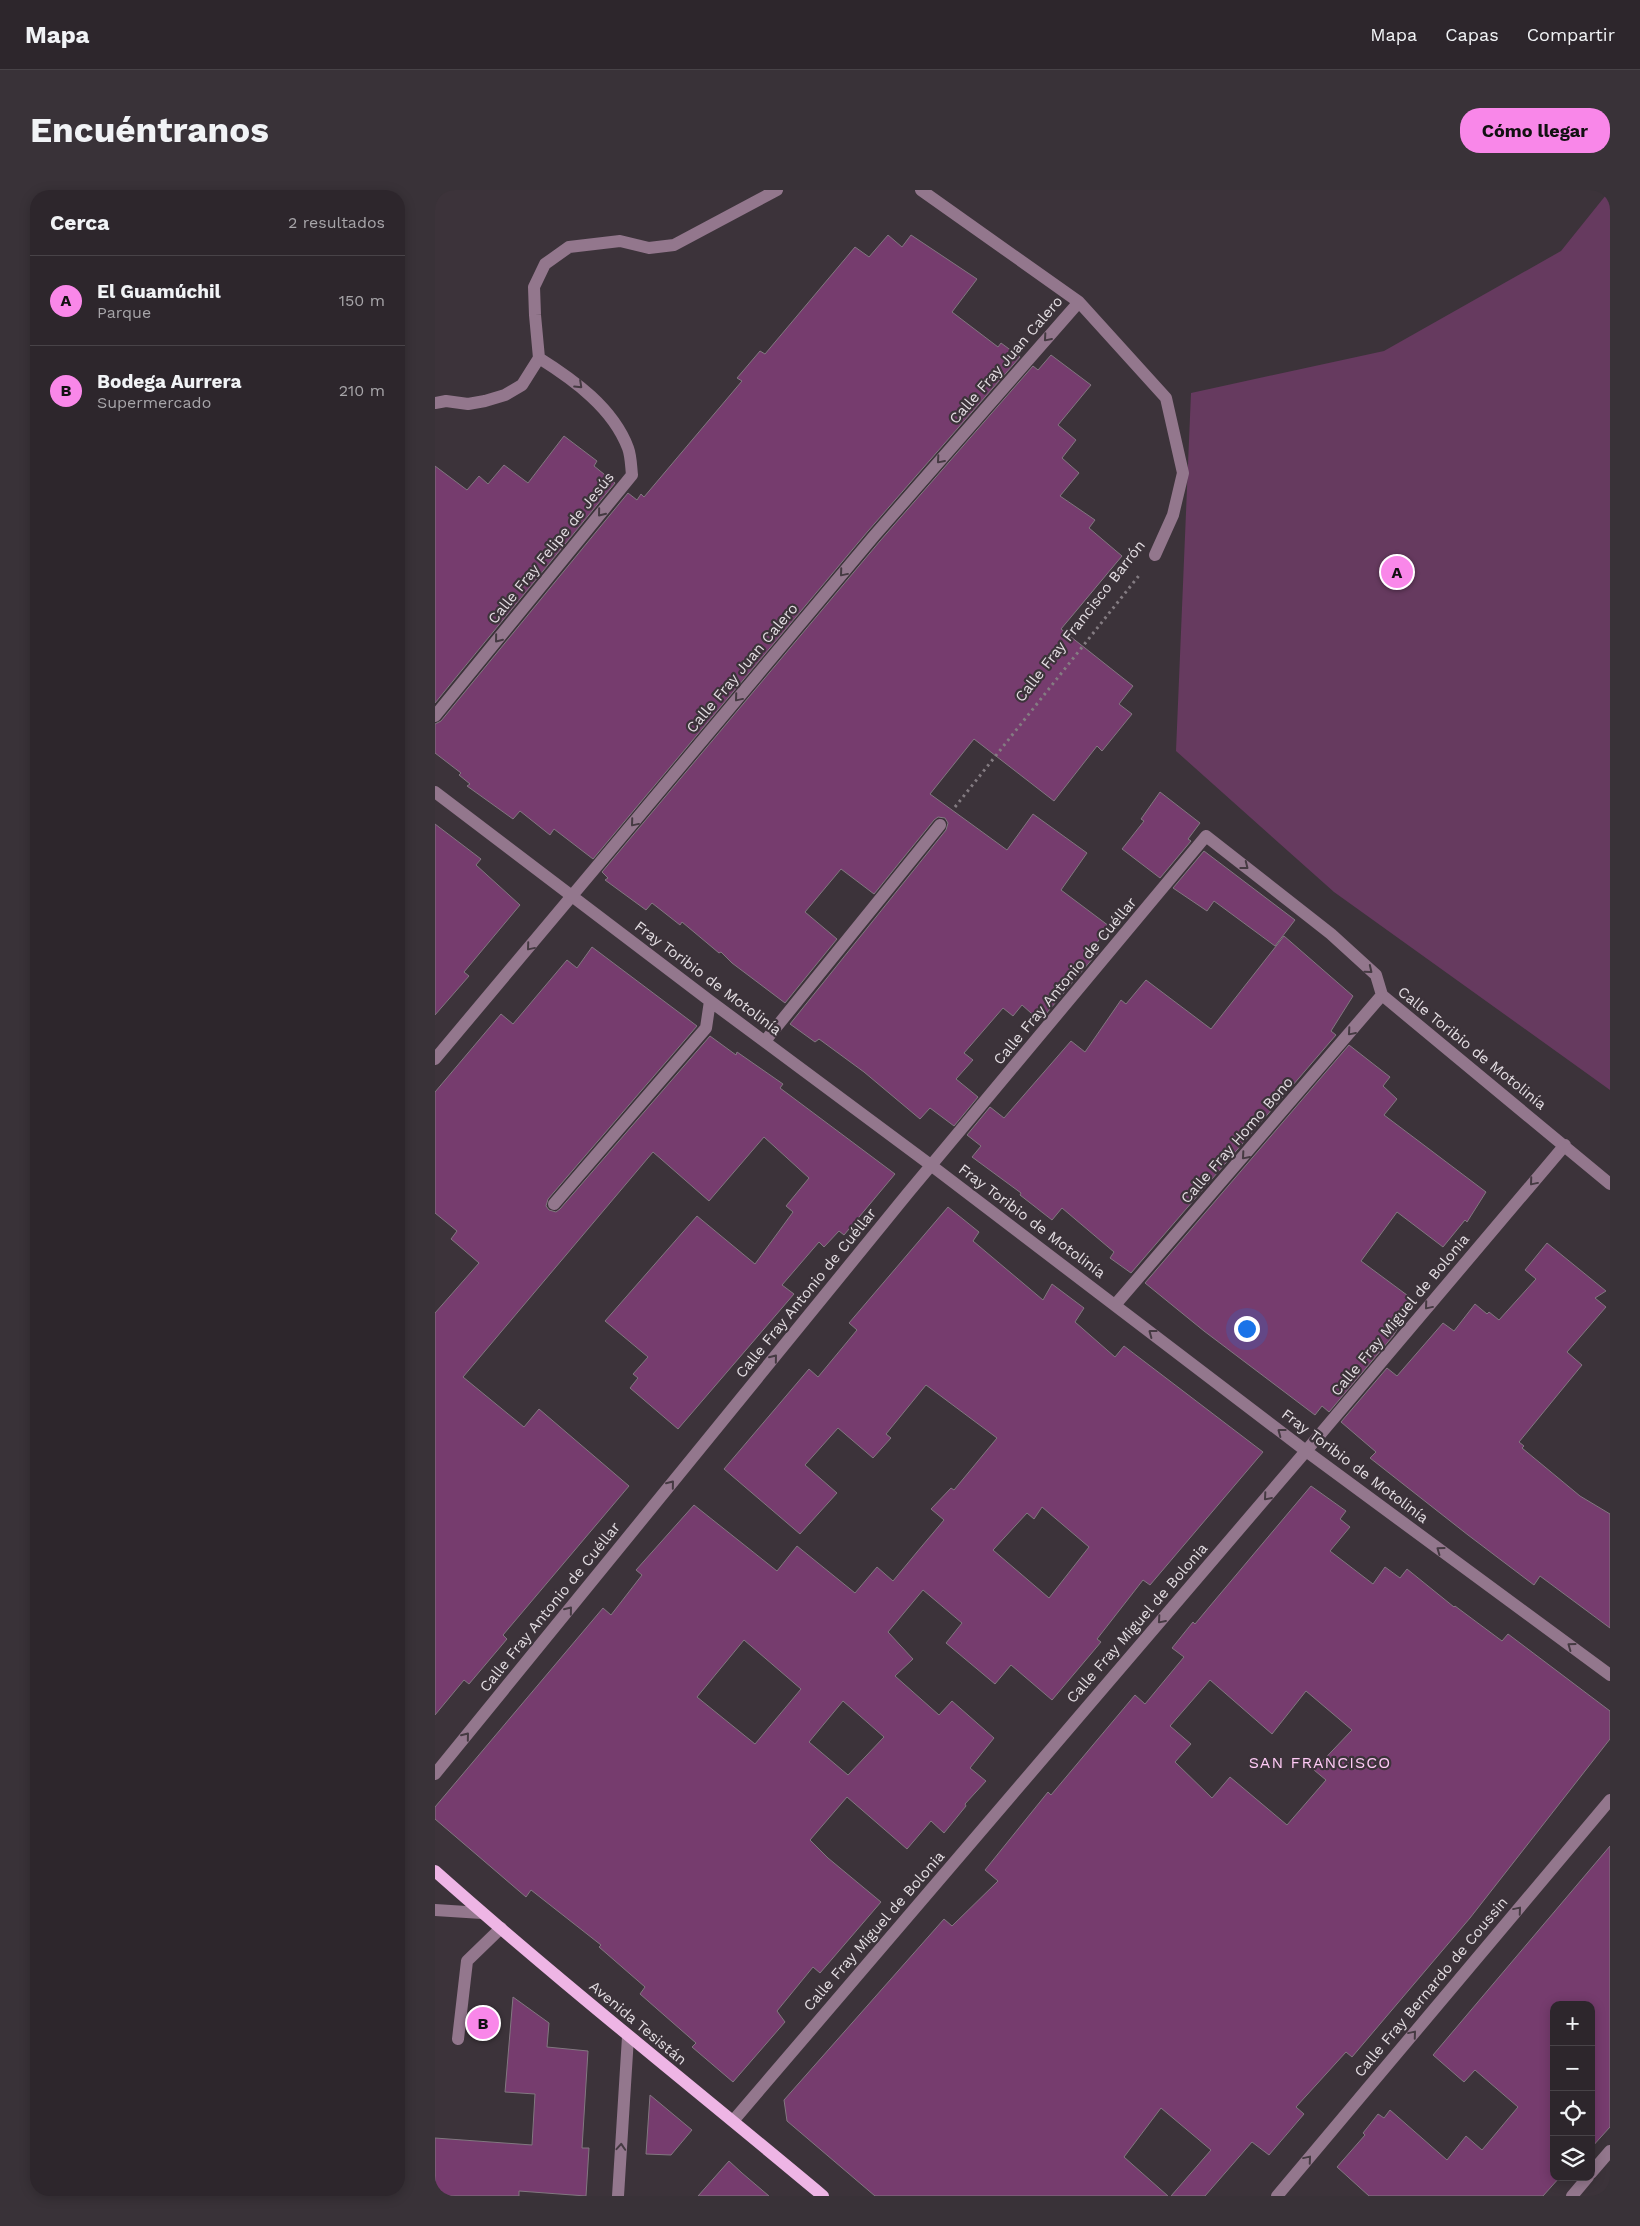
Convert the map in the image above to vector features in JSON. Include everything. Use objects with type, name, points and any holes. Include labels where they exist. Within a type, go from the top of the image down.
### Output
[{"type":"main road","name":"Avenida Tesistán","points":[[435,1871],[628,2037],[823,2196]]},
{"type":"street","points":[[435,392],[441,402],[468,404],[505,395],[522,385],[539,358],[535,287],[545,264],[569,246],[620,241],[649,248],[673,245],[777,190]]},
{"type":"street","name":"Calle Fray Francisco Barrón","points":[[921,190],[1079,302],[1166,398],[1183,473],[1173,515],[1155,554]]},
{"type":"street","name":"Calle Fray Juan Calero","points":[[435,1059],[874,536],[1079,302]]},
{"type":"street","name":"Calle Fray Felipe de Jesús","points":[[435,716],[632,475],[629,449],[615,424],[577,383],[539,358]]},
{"type":"street","name":"Fray Toribio de Motolinía","points":[[435,792],[710,1001],[932,1166],[1306,1451],[1610,1675]]},
{"type":"street","points":[[765,1041],[940,825]]},
{"type":"street","name":"Calle Toribio de Motolinía","points":[[1207,836],[1331,934],[1376,975],[1383,996],[1610,1184]]},
{"type":"street","name":"Calle Fray Antonio de Cuéllar","points":[[435,1774],[932,1166],[1207,836]]},
{"type":"street","name":"Calle Fray Homo Bono","points":[[1115,1305],[1383,996]]},
{"type":"street","points":[[555,1204],[706,1028],[710,1001]]},
{"type":"street","name":"Calle Fray Miguel de Bolonia","points":[[733,2121],[1565,1145]]},
{"type":"street","name":"Calle Fray Bernardo de Coussin","points":[[1277,2196],[1610,1800]]},
{"type":"street","points":[[435,1910],[482,1913]]},
{"type":"street","points":[[458,2039],[467,1961],[501,1928]]},
{"type":"street","points":[[618,2196],[628,2037]]},
{"type":"street","points":[[1595,2168],[1610,2151]]},
{"type":"street","points":[[1572,2196],[1585,2181]]},
{"type":"path","name":"Calle Fray Francisco Barrón","points":[[940,825],[1155,554]]},
{"type":"shaded area","points":[[1610,190],[1610,1090],[1334,892],[1176,751],[1191,393],[1384,351],[1561,251]]},
{"type":"building","points":[[888,235],[902,247],[911,235],[977,279],[952,312],[998,347],[1001,343],[1020,357],[868,531],[593,859],[554,829],[550,835],[520,811],[513,819],[467,786],[470,784],[459,775],[461,773],[435,753],[435,724],[441,721],[628,493],[637,500],[641,494],[644,497],[742,381],[737,378],[760,351],[765,354],[855,247],[869,257]]},
{"type":"building","points":[[1051,355],[1091,385],[1058,425],[1076,440],[1062,458],[1079,473],[1060,496],[1095,520],[1089,528],[1122,556],[1061,629],[1133,686],[1119,704],[1132,714],[1102,751],[1097,746],[1054,801],[974,739],[930,794],[1007,850],[1033,814],[1087,853],[1061,890],[1109,926],[1094,947],[1099,951],[1040,1021],[1022,1005],[1013,1016],[1003,1008],[964,1053],[973,1060],[956,1079],[978,1097],[954,1126],[930,1108],[920,1119],[864,1072],[819,1039],[815,1042],[790,1024],[946,830],[948,823],[945,818],[938,817],[934,820],[874,894],[841,869],[805,912],[837,939],[785,1003],[682,922],[680,925],[652,903],[646,910],[605,880],[608,878],[602,872],[880,541],[1033,366],[1038,370]]},
{"type":"building","points":[[564,436],[597,461],[594,466],[615,483],[435,703],[435,466],[467,490],[479,476],[488,484],[504,465],[528,483]]},
{"type":"building","points":[[1160,792],[1200,823],[1188,839],[1191,841],[1160,878],[1122,849],[1144,821],[1141,819]]},
{"type":"building","points":[[435,824],[481,859],[476,865],[520,905],[464,972],[469,976],[435,1015]]},
{"type":"building","points":[[1204,851],[1295,920],[1275,946],[1214,901],[1207,911],[1173,888]]},
{"type":"building","points":[[1284,936],[1353,996],[1331,1031],[1336,1035],[1131,1273],[1110,1258],[1114,1252],[1062,1208],[1052,1220],[1020,1195],[1021,1193],[972,1157],[981,1146],[967,1135],[990,1107],[1004,1118],[1071,1041],[1085,1052],[1121,1000],[1126,1004],[1146,980],[1211,1029]]},
{"type":"building","points":[[592,947],[697,1026],[548,1199],[546,1206],[549,1210],[556,1212],[560,1209],[710,1036],[736,1055],[737,1052],[783,1084],[780,1088],[895,1174],[844,1235],[839,1231],[824,1247],[819,1242],[782,1285],[794,1294],[678,1429],[630,1388],[638,1378],[633,1374],[648,1357],[605,1321],[697,1216],[755,1264],[793,1212],[786,1206],[809,1178],[764,1137],[709,1201],[653,1152],[463,1377],[524,1427],[539,1409],[629,1486],[503,1635],[507,1639],[469,1684],[464,1680],[435,1715],[435,1313],[479,1263],[451,1239],[457,1231],[435,1213],[435,1092],[501,1014],[513,1024],[567,960],[577,968]]},
{"type":"building","points":[[1349,1045],[1390,1077],[1383,1086],[1397,1099],[1384,1115],[1486,1192],[1467,1222],[1465,1220],[1443,1247],[1397,1212],[1361,1261],[1415,1301],[1393,1336],[1329,1412],[1322,1406],[1315,1415],[1204,1331],[1145,1283]]},
{"type":"building","points":[[948,1207],[979,1232],[973,1241],[1043,1300],[1052,1284],[1084,1308],[1075,1322],[1115,1357],[1124,1346],[1263,1452],[1150,1585],[1143,1580],[1097,1639],[1101,1642],[1052,1700],[1011,1665],[995,1684],[946,1643],[962,1623],[923,1590],[888,1632],[913,1659],[895,1676],[939,1715],[952,1701],[994,1738],[970,1768],[986,1781],[965,1804],[966,1806],[944,1833],[931,1821],[907,1849],[847,1797],[810,1840],[828,1858],[881,1902],[820,1973],[813,1967],[777,2011],[785,2022],[733,2082],[692,2047],[696,2043],[640,1994],[645,1987],[599,1947],[601,1945],[531,1890],[526,1897],[435,1819],[435,1807],[603,1608],[611,1615],[642,1575],[636,1570],[694,1505],[777,1571],[797,1546],[855,1593],[877,1567],[893,1581],[944,1520],[931,1509],[951,1488],[954,1490],[997,1438],[926,1385],[886,1434],[891,1438],[873,1458],[838,1428],[805,1465],[837,1493],[800,1534],[724,1469],[809,1369],[818,1377],[857,1330],[849,1323]],"holes":[[[1042,1507],[1089,1547],[1049,1598],[993,1550],[1027,1513],[1034,1519]],[[744,1640],[801,1689],[755,1744],[697,1697]],[[843,1701],[884,1737],[848,1775],[809,1742]]]},
{"type":"building","points":[[1547,1243],[1606,1291],[1595,1298],[1606,1307],[1567,1352],[1582,1365],[1519,1442],[1524,1446],[1522,1448],[1580,1496],[1610,1514],[1610,1628],[1540,1576],[1534,1585],[1468,1535],[1370,1458],[1376,1452],[1341,1422],[1387,1368],[1397,1376],[1443,1323],[1454,1331],[1475,1304],[1487,1314],[1489,1312],[1499,1320],[1536,1279],[1525,1270]]},
{"type":"building","points":[[1311,1486],[1346,1511],[1340,1519],[1350,1527],[1330,1551],[1373,1584],[1385,1567],[1400,1578],[1407,1569],[1454,1607],[1502,1641],[1508,1634],[1610,1711],[1610,1739],[1470,1918],[1352,2057],[1346,2052],[1296,2107],[1304,2114],[1269,2155],[1252,2142],[1205,2196],[1171,2196],[1211,2150],[1161,2108],[1124,2157],[1168,2196],[875,2196],[787,2121],[784,2100],[944,1919],[952,1926],[998,1881],[985,1870],[1048,1792],[1051,1795],[1135,1695],[1145,1704],[1184,1657],[1172,1648],[1193,1622],[1195,1624]],"holes":[[[1210,1680],[1272,1734],[1306,1691],[1352,1730],[1314,1770],[1326,1780],[1287,1825],[1230,1777],[1212,1798],[1175,1762],[1191,1744],[1170,1726]]]},
{"type":"building","points":[[1610,1846],[1610,2127],[1595,2144],[1595,2001],[1550,2001],[1550,2181],[1556,2181],[1543,2196],[1369,2196],[1337,2167],[1365,2135],[1363,2133],[1378,2114],[1384,2118],[1390,2110],[1447,2160],[1466,2136],[1482,2150],[1518,2107],[1475,2070],[1464,2082],[1433,2055]]},
{"type":"building","points":[[513,1997],[549,2023],[547,2047],[588,2051],[582,2148],[589,2148],[586,2196],[519,2191],[519,2196],[435,2196],[435,2138],[532,2145],[535,2094],[505,2092]]},
{"type":"building","points":[[650,2095],[692,2130],[671,2155],[646,2154]]},
{"type":"building","points":[[729,2161],[742,2173],[769,2196],[698,2196]]},
{"type":"place","name":"El Guamúchil","points":[[1397,572]]},
{"type":"place","name":"Bodega Aurrera","points":[[483,2023]]},
{"type":"district","name":"SAN FRANCISCO","points":[[1320,1762]]}]
